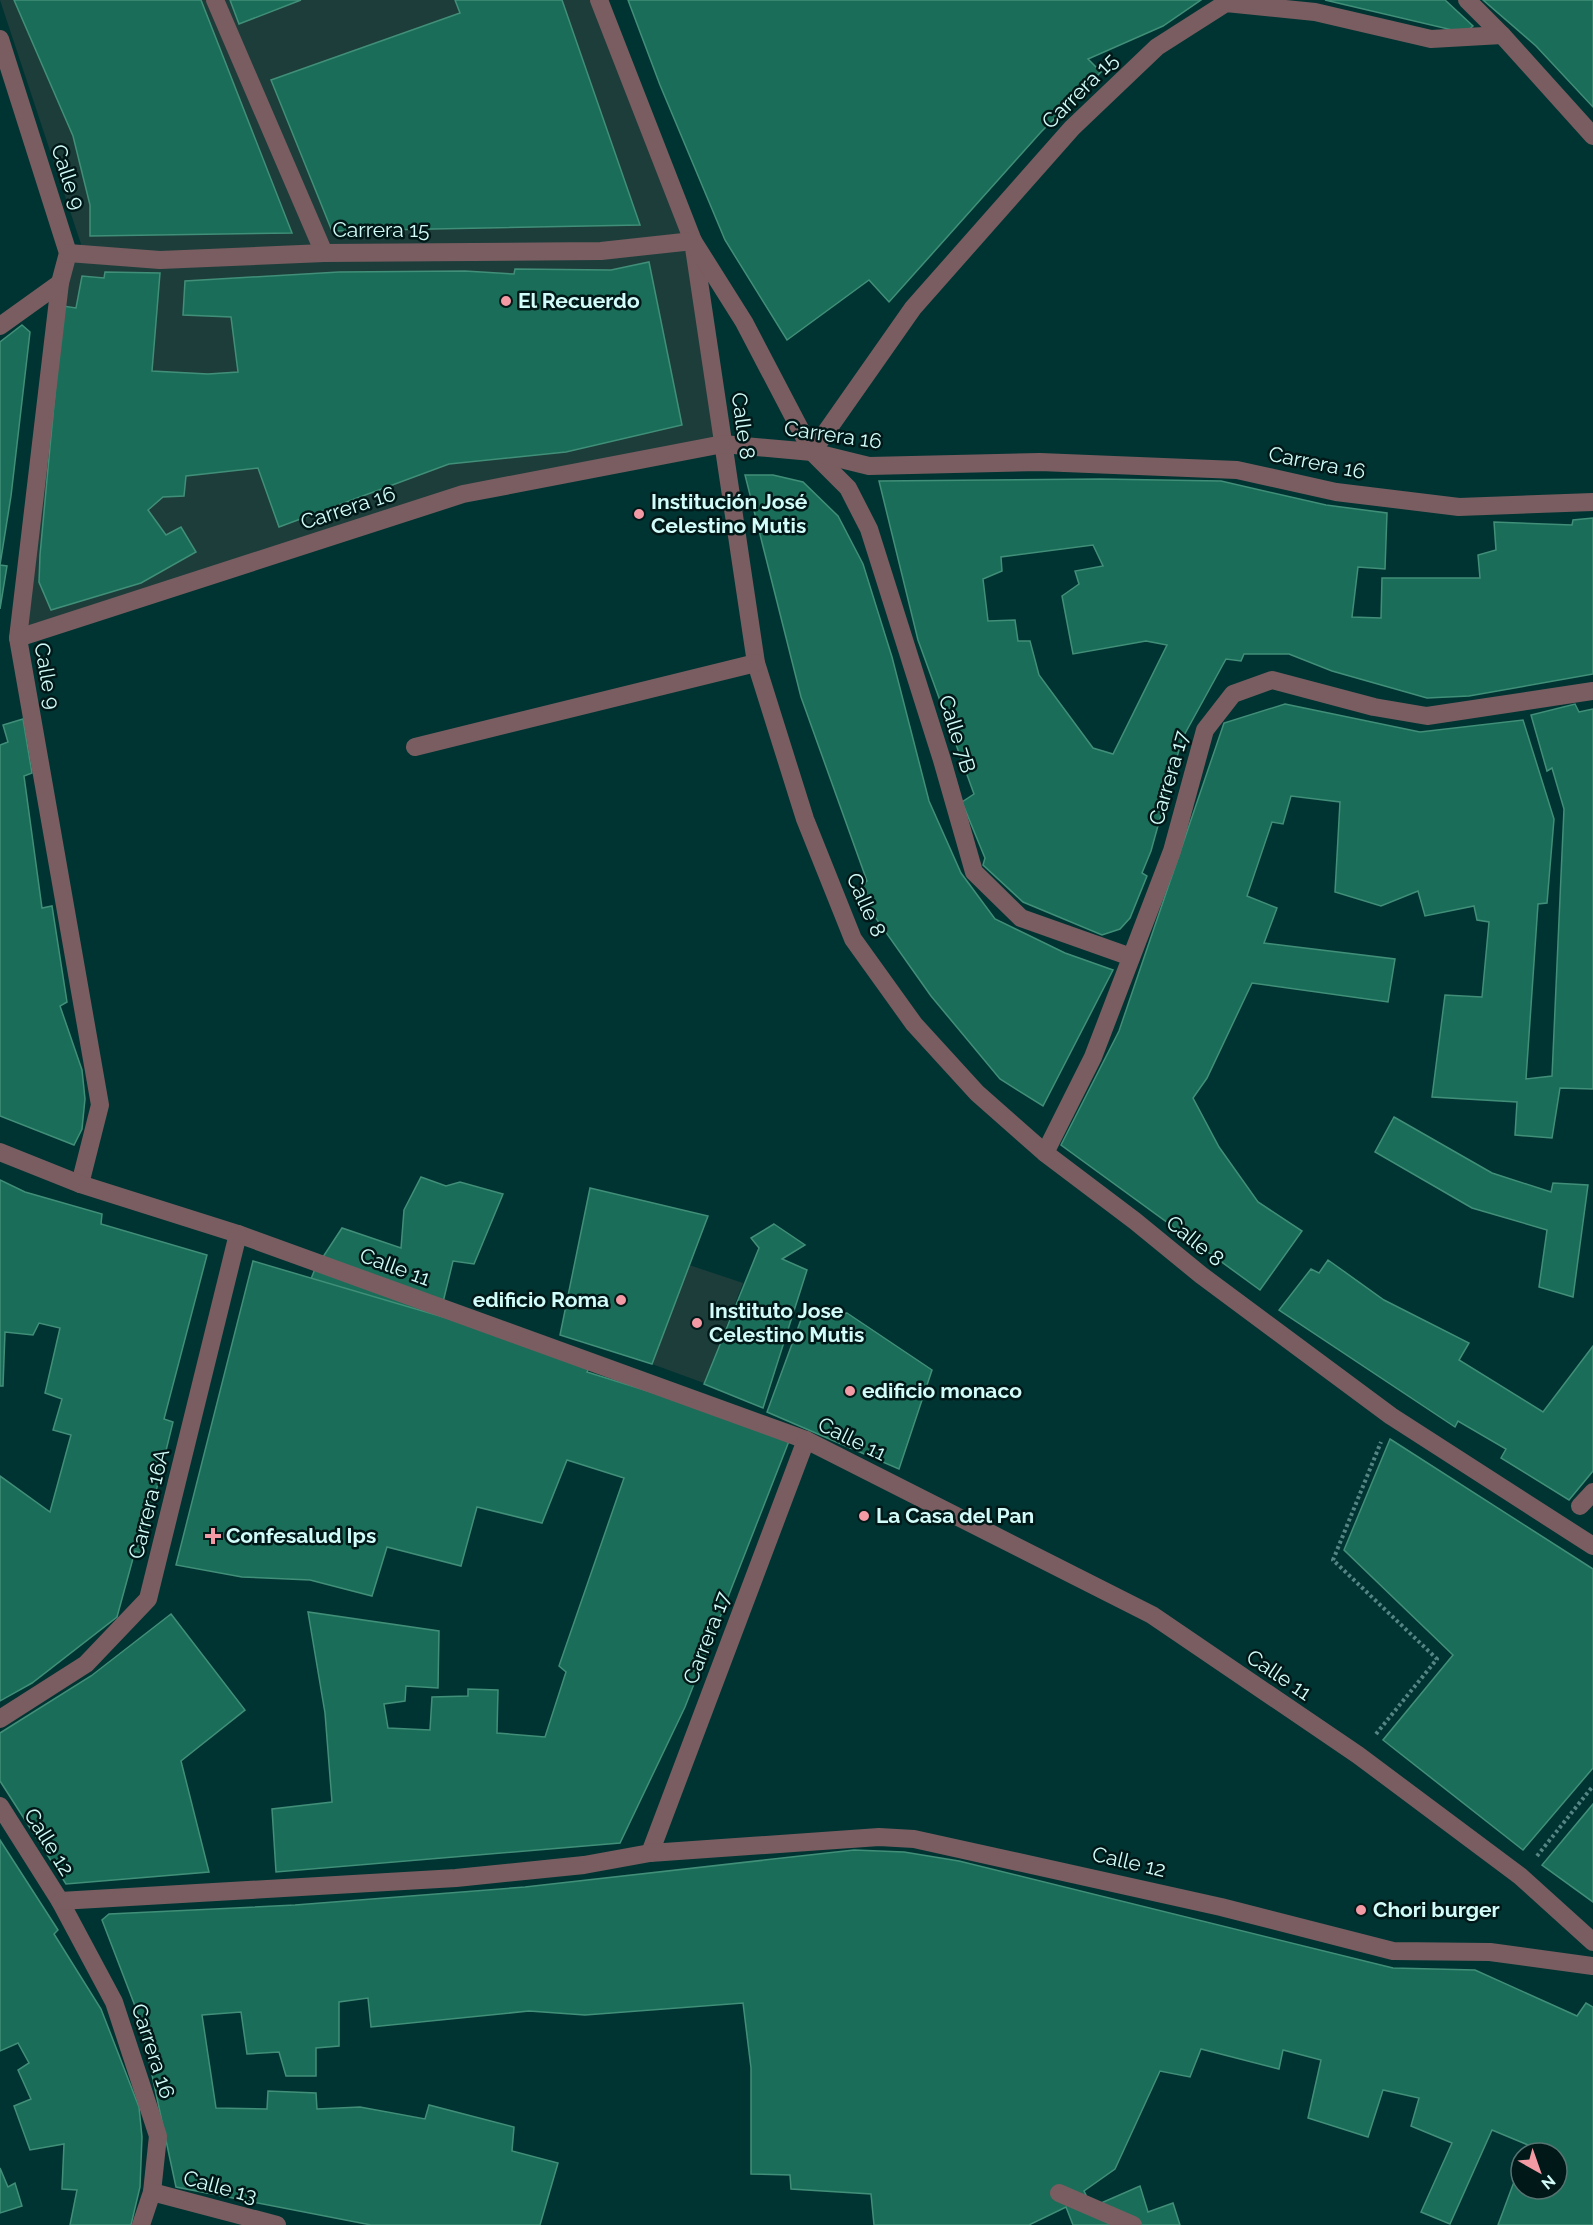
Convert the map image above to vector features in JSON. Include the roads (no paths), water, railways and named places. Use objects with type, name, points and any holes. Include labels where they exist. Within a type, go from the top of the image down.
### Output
[{"type":"street","points":[[214,0],[324,253]]},
{"type":"street","name":"Calle 8","points":[[599,0],[693,241],[756,663],[805,819],[853,939],[914,1024],[977,1093],[1045,1153],[1135,1221],[1201,1275],[1391,1416],[1593,1546]]},
{"type":"street","points":[[1467,0],[1502,34],[1593,135]]},
{"type":"street","name":"Carrera 15","points":[[812,452],[913,308],[1072,128],[1157,47],[1226,3],[1315,12],[1431,39],[1502,34]]},
{"type":"street","name":"Calle 9","points":[[0,39],[68,253],[60,283],[18,638],[100,1105],[80,1184]]},
{"type":"street","name":"Carrera 15","points":[[68,253],[160,260],[324,253],[601,251],[693,241]]},
{"type":"street","name":"Calle 7B","points":[[693,241],[744,322],[812,452],[848,488],[869,529],[942,760],[974,872],[1021,918],[1131,957]]},
{"type":"street","points":[[0,326],[60,283]]},
{"type":"street","name":"Carrera 16","points":[[18,638],[463,494],[723,444],[812,452],[869,466],[1040,462],[1237,470],[1336,492],[1459,507],[1593,502]]},
{"type":"street","points":[[416,747],[756,663]]},
{"type":"street","name":"Carrera 17","points":[[1045,1153],[1093,1057],[1172,851],[1204,730],[1233,694],[1272,680],[1374,707],[1427,716],[1593,691]]},
{"type":"street","name":"Calle 11","points":[[0,1152],[80,1184],[238,1234],[806,1440],[1152,1615],[1358,1755],[1520,1876],[1593,1942]]},
{"type":"street","name":"Carrera 16A","points":[[0,1719],[86,1664],[148,1599],[238,1234]]},
{"type":"street","name":"Carrera 17","points":[[650,1852],[806,1440]]},
{"type":"street","points":[[1580,1506],[1593,1492]]},
{"type":"street","name":"Calle 12","points":[[0,1806],[60,1901],[456,1878],[584,1865],[650,1852],[879,1838],[914,1839],[1221,1907],[1393,1951],[1490,1952],[1593,1966]]},
{"type":"street","name":"Carrera 16","points":[[60,1901],[114,2002],[158,2136],[152,2192],[141,2225]]},
{"type":"street","name":"Calle 13","points":[[152,2192],[278,2225]]},
{"type":"street","points":[[1059,2193],[1133,2225]]},
{"type":"place","name":"El Recuerdo","points":[[506,301]]},
{"type":"place","name":"Institución José Celestino Mutis","points":[[639,514]]},
{"type":"place","name":"edificio Roma","points":[[621,1300]]},
{"type":"place","name":"Instituto Jose Celestino Mutis","points":[[697,1323]]},
{"type":"place","name":"edificio monaco","points":[[850,1391]]},
{"type":"place","name":"La Casa del Pan","points":[[864,1516]]},
{"type":"place","name":"Confesalud Ips","points":[[213,1536]]},
{"type":"place","name":"Chori burger","points":[[1361,1910]]}]
